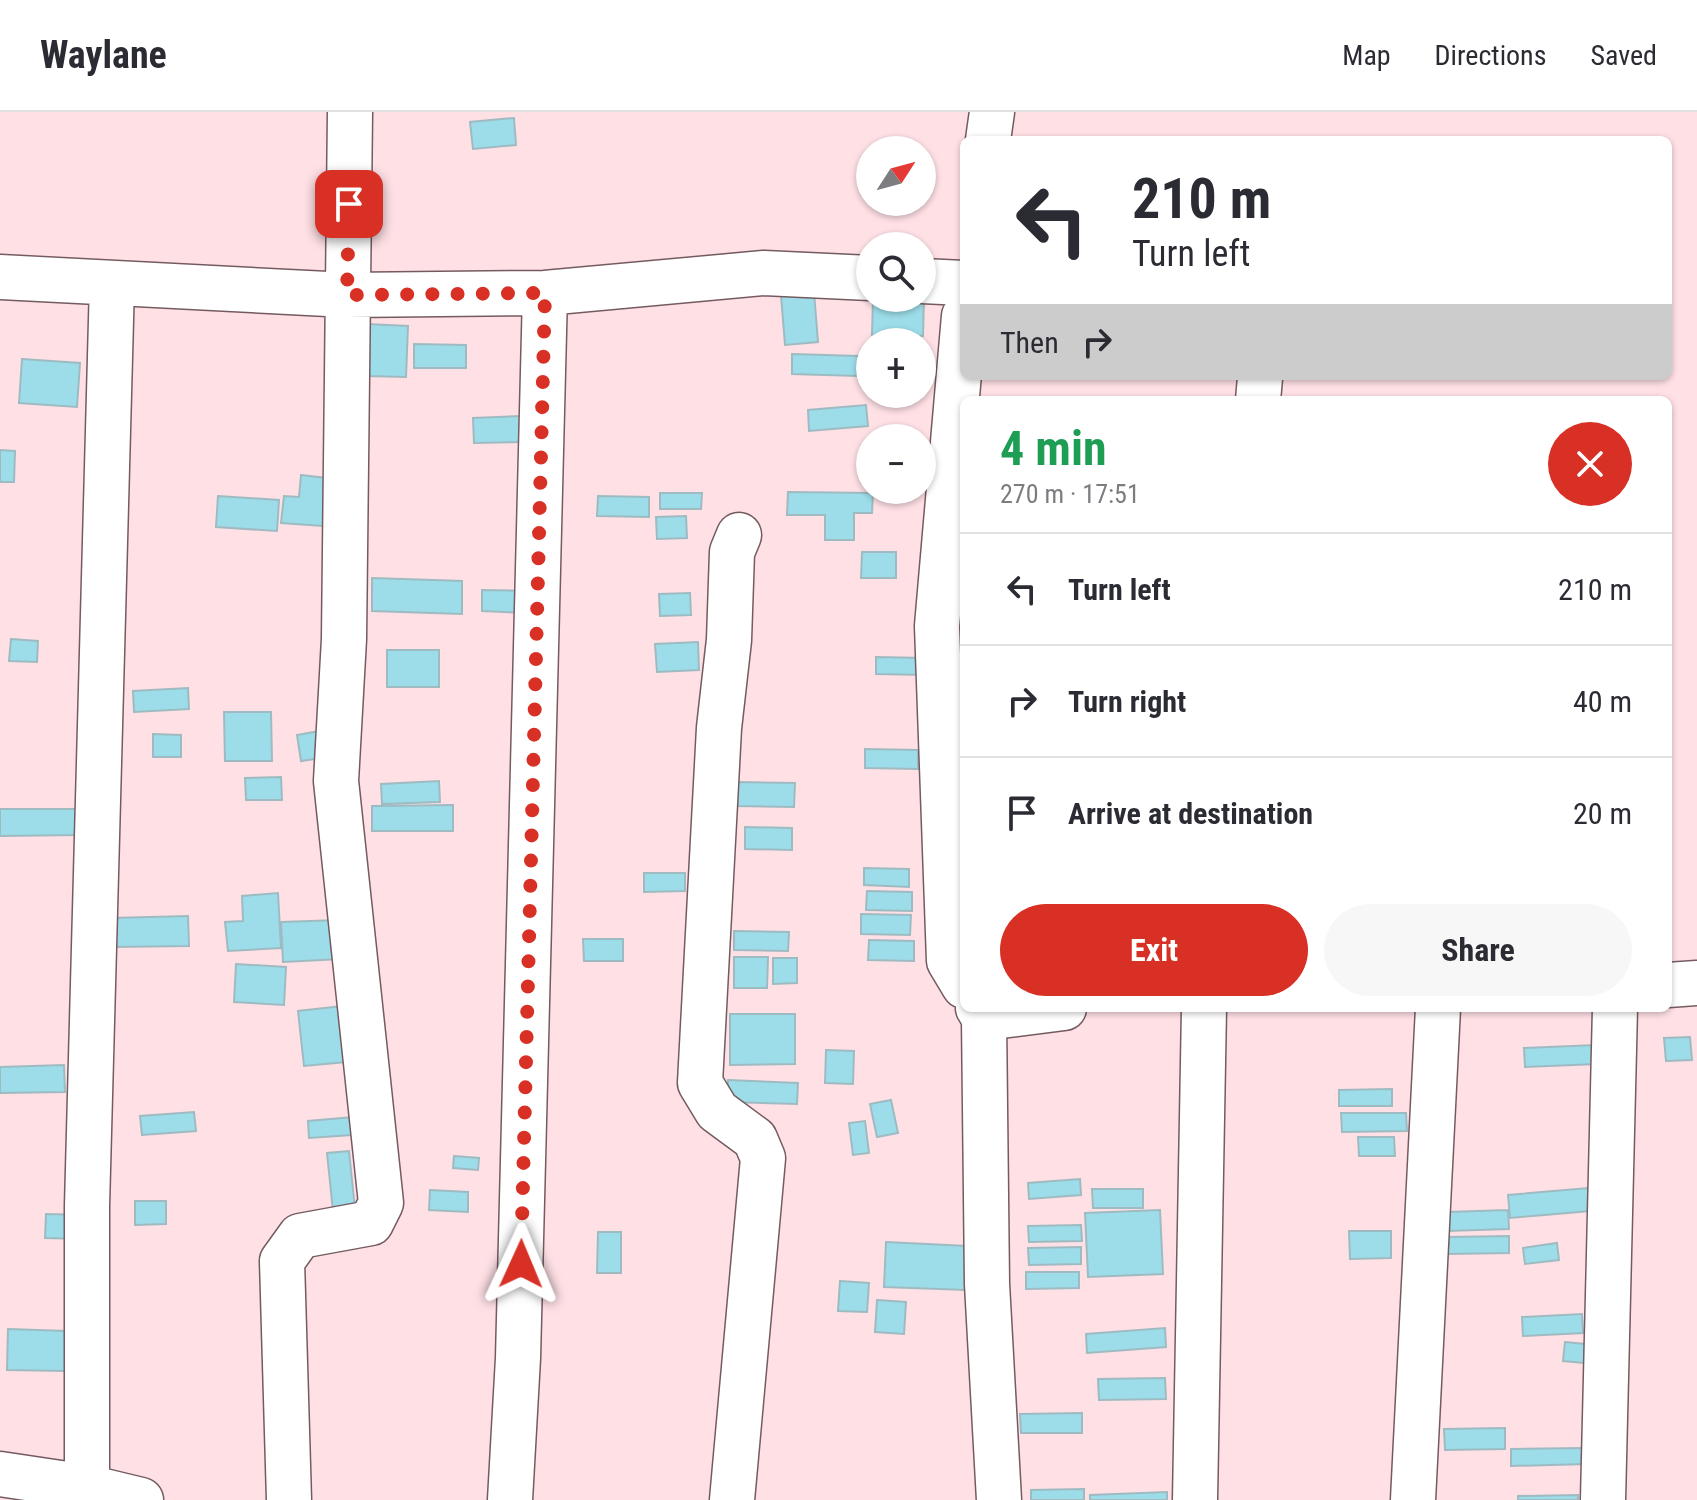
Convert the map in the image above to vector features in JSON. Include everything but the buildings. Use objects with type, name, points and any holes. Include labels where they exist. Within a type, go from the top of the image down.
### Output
[{"type":"street","points":[[289,1500],[282,1261],[300,1236],[371,1223],[381,1203],[336,781],[344,639],[350,112]]},
{"type":"street","points":[[989,136],[992,112]]},
{"type":"street","points":[[0,277],[347,295],[545,293],[764,273],[856,277]]},
{"type":"street","points":[[936,282],[960,283]]},
{"type":"street","points":[[87,1487],[87,1206],[112,283]]},
{"type":"street","points":[[510,1500],[518,1358],[545,293]]},
{"type":"street","points":[[960,362],[937,626],[949,961],[960,979]]},
{"type":"street","points":[[732,1500],[763,1158],[755,1139],[717,1111],[700,1083],[719,728],[729,640],[732,552],[739,535]]},
{"type":"street","points":[[1672,985],[1697,983]]},
{"type":"street","points":[[975,1012],[999,1500]]},
{"type":"street","points":[[1195,1500],[1204,1012]]},
{"type":"street","points":[[1413,1500],[1438,1012]]},
{"type":"street","points":[[1603,1500],[1615,1012]]},
{"type":"street","points":[[4,1483],[87,1487],[141,1500]]},
{"type":"route","points":[[349,204],[347,295],[545,293],[521,1264]]}]
